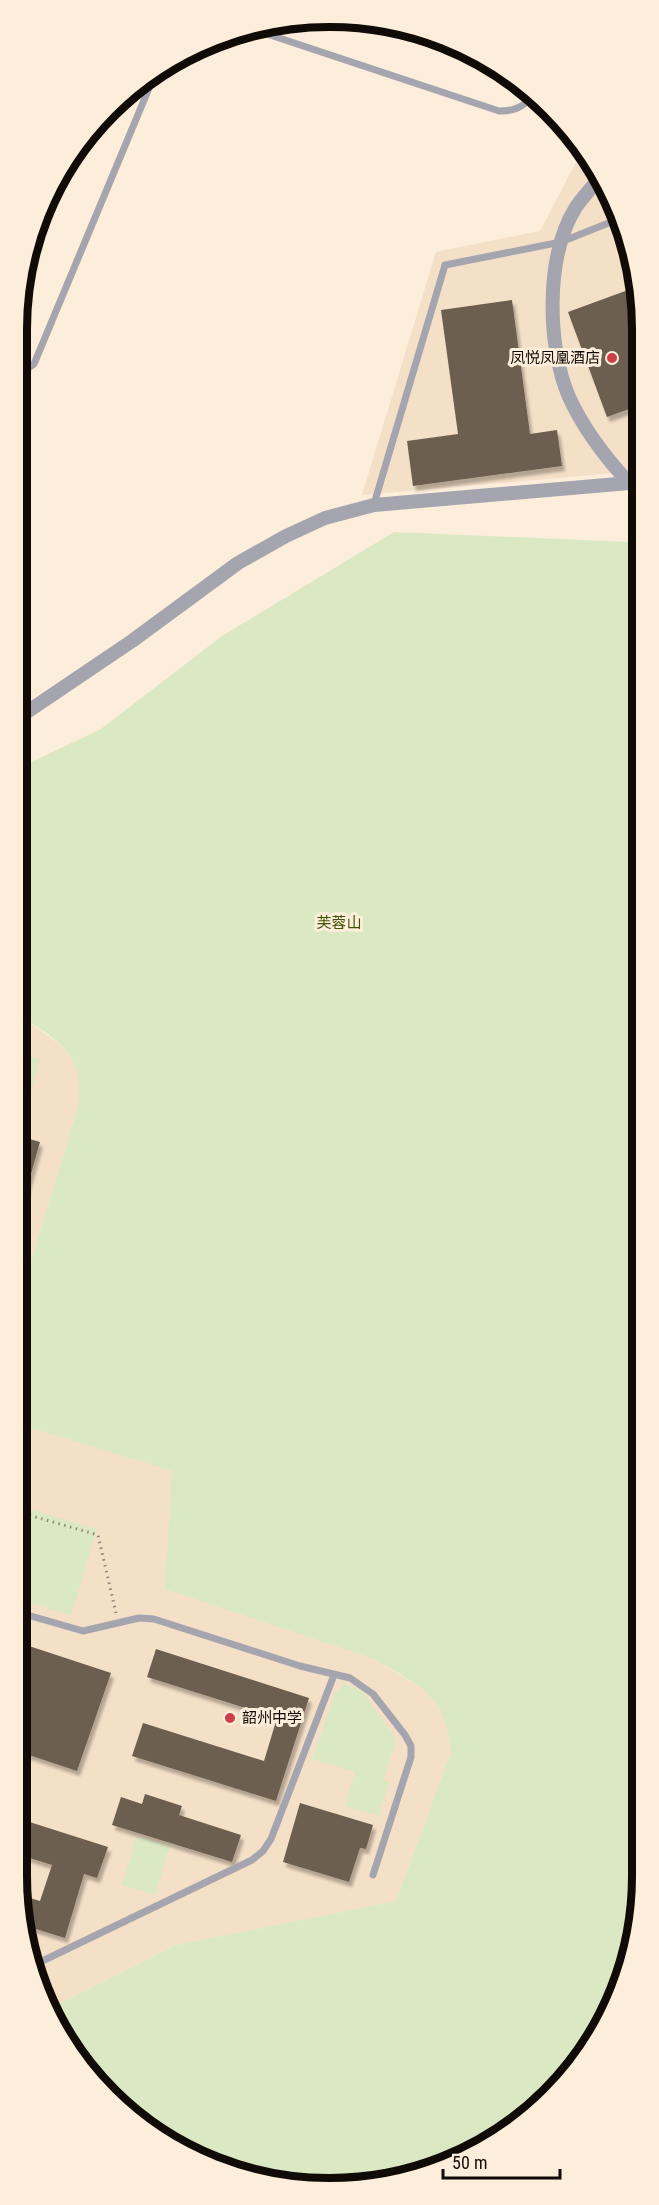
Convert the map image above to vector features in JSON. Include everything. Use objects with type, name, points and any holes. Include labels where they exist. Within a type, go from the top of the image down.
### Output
[{"type":"street","points":[[595,185],[576,208],[561,242],[553,300],[554,344],[568,396],[605,458],[632,485]]},
{"type":"street","points":[[27,712],[132,641],[238,563],[286,536],[325,518],[374,505],[632,487]]},
{"type":"lane","points":[[266,34],[498,111],[511,111],[519,108],[527,100]]},
{"type":"lane","points":[[27,369],[34,364],[150,86]]},
{"type":"lane","points":[[374,505],[445,265],[561,242],[612,222]]},
{"type":"lane","points":[[27,1615],[83,1631],[139,1618],[154,1619],[334,1675],[350,1677],[373,1694],[411,1746],[411,1757],[373,1875]]},
{"type":"lane","points":[[40,1962],[252,1860],[263,1851],[271,1839],[334,1675]]},
{"type":"path","points":[[27,1515],[98,1535],[118,1623]]},
{"type":"shaded area","points":[[578,158],[609,214],[626,270],[632,330],[632,472],[362,495],[436,252],[540,231]]},
{"type":"shaded area","points":[[27,1021],[61,1045],[72,1058],[78,1071],[80,1090],[78,1107],[27,1275]]},
{"type":"shaded area","name":"韶州中学","points":[[27,1427],[173,1471],[165,1589],[374,1659],[423,1689],[439,1707],[447,1729],[451,1752],[396,1901],[176,1945],[56,2005],[37,1954],[30,1915],[27,1876]]},
{"type":"green space","name":"芙蓉山","points":[[394,532],[628,542],[632,545],[632,1876],[626,1935],[616,1973],[591,2027],[557,2075],[529,2103],[498,2127],[445,2155],[408,2168],[349,2177],[310,2177],[251,2168],[214,2155],[178,2137],[130,2103],[102,2075],[78,2044],[56,2005],[176,1945],[396,1901],[451,1752],[447,1729],[439,1707],[423,1689],[374,1659],[165,1589],[172,1471],[27,1427],[27,1275],[78,1107],[79,1089],[78,1074],[67,1051],[47,1033],[27,1020],[27,764],[101,729],[222,636]]},
{"type":"green space","points":[[27,1056],[40,1059],[27,1107]]},
{"type":"green space","points":[[27,1509],[97,1529],[71,1615],[27,1602]]},
{"type":"green space","points":[[345,1683],[363,1692],[396,1740],[383,1780],[389,1783],[379,1816],[345,1806],[355,1772],[312,1759],[335,1693]]},
{"type":"green space","points":[[137,1836],[170,1846],[155,1895],[122,1885]]},
{"type":"building","name":"凤悦凤凰酒店","points":[[629,290],[632,330],[632,408],[607,417],[568,312]]},
{"type":"building","points":[[512,300],[530,434],[557,430],[562,466],[413,486],[407,441],[458,434],[441,310]]},
{"type":"building","points":[[27,1138],[40,1142],[27,1188]]},
{"type":"building","points":[[27,1645],[111,1673],[77,1771],[27,1754]]},
{"type":"building","points":[[156,1649],[309,1698],[276,1801],[132,1756],[143,1723],[264,1761],[277,1718],[147,1677]]},
{"type":"building","points":[[145,1794],[182,1806],[179,1815],[241,1835],[232,1862],[112,1825],[121,1797],[142,1804]]},
{"type":"building","points":[[300,1803],[373,1825],[366,1849],[360,1848],[349,1882],[283,1862]]},
{"type":"building","points":[[27,1821],[108,1847],[97,1878],[84,1874],[65,1938],[32,1928],[28,1897],[40,1901],[52,1865],[27,1857]]},
{"type":"place","name":"凤悦凤凰酒店","points":[[612,358]]},
{"type":"place","name":"韶州中学","points":[[230,1718]]}]
